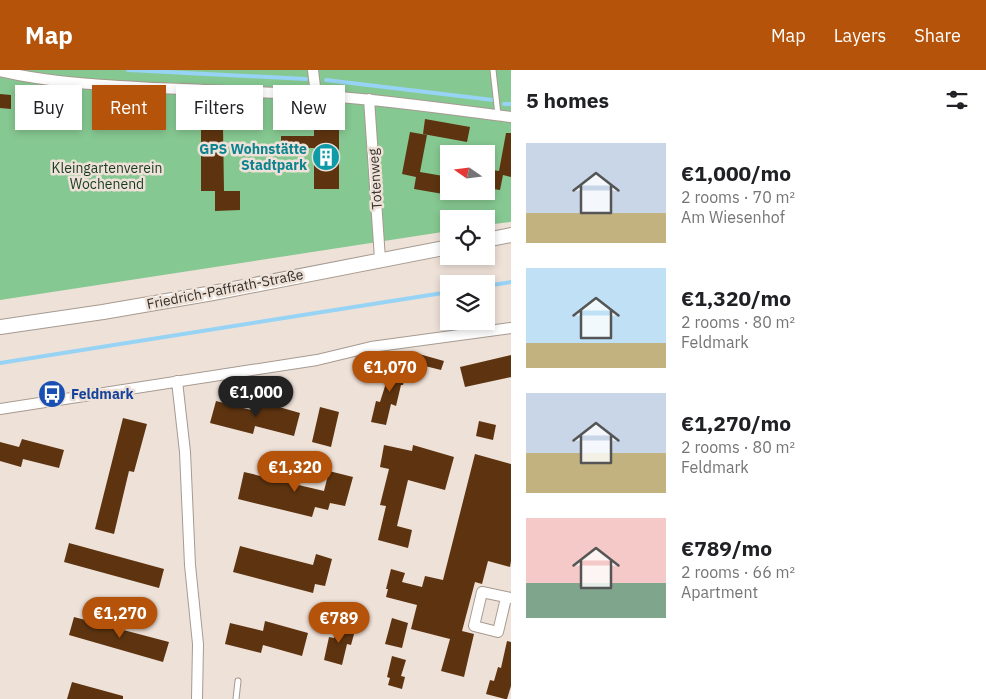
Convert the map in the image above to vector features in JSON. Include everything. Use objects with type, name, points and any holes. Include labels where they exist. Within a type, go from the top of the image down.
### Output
[{"type":"main road","points":[[495,238],[511,235]]},
{"type":"main road","name":"Friedrich-Paffrath-Straße","points":[[0,327],[213,293],[440,249]]},
{"type":"street","points":[[313,70],[315,85]]},
{"type":"street","points":[[0,71],[30,78],[119,86],[273,93]]},
{"type":"street","points":[[345,98],[511,117]]},
{"type":"street","name":"Totenweg","points":[[369,100],[380,259]]},
{"type":"street","points":[[0,409],[317,360],[371,347],[511,328]]},
{"type":"street","points":[[177,381],[185,452],[190,565],[198,644],[197,699]]},
{"type":"lane","points":[[493,70],[498,116]]},
{"type":"lane","points":[[236,699],[238,681]]},
{"type":"green space","name":"Kleingartenverein Wochenend","points":[[0,70],[511,70],[511,222],[495,224],[495,210],[440,210],[440,232],[0,300]]},
{"type":"building","points":[[0,94],[11,95],[11,109],[0,108]]},
{"type":"building","points":[[425,119],[470,127],[467,142],[423,134]]},
{"type":"building","points":[[201,130],[223,130],[224,191],[240,191],[240,210],[215,211],[215,191],[201,191]]},
{"type":"building","name":"GPS Wohnstätte Stadtpark","points":[[314,130],[339,130],[339,189],[314,189],[314,148],[281,148],[281,136],[314,136]]},
{"type":"building","points":[[410,132],[427,135],[420,172],[440,175],[440,193],[414,189],[416,177],[402,174]]},
{"type":"building","points":[[506,133],[511,133],[511,177],[503,175],[500,190],[495,189],[495,170],[499,171]]},
{"type":"building","points":[[412,352],[444,361],[441,370],[409,362]]},
{"type":"building","points":[[511,355],[511,377],[465,387],[460,367]]},
{"type":"building","points":[[393,361],[408,365],[396,406],[391,404],[386,425],[371,422],[376,401],[380,402]]},
{"type":"building","points":[[216,401],[255,411],[258,401],[300,413],[294,436],[255,426],[253,434],[210,423]]},
{"type":"building","points":[[320,407],[339,412],[331,447],[312,442]]},
{"type":"building","points":[[123,418],[147,424],[134,472],[129,471],[114,534],[95,529]]},
{"type":"building","points":[[479,421],[496,425],[493,440],[476,436]]},
{"type":"building","points":[[22,439],[64,450],[59,468],[23,459],[21,467],[0,461],[0,442],[19,447]]},
{"type":"building","points":[[384,445],[412,451],[413,445],[454,457],[445,490],[408,480],[397,526],[412,530],[408,548],[378,540],[386,506],[380,505],[389,469],[380,467]]},
{"type":"building","points":[[475,454],[511,464],[511,561],[510,567],[488,561],[482,584],[475,582],[462,631],[474,634],[464,677],[441,671],[450,639],[411,629],[417,605],[386,597],[388,589],[386,589],[391,569],[405,573],[402,582],[422,587],[425,576],[443,580]]},
{"type":"building","points":[[329,471],[353,477],[345,506],[330,503],[328,510],[315,507],[312,517],[238,499],[244,472],[324,491]]},
{"type":"building","points":[[69,543],[164,569],[159,588],[64,562]]},
{"type":"building","points":[[240,546],[313,565],[316,554],[332,559],[325,586],[315,584],[313,593],[233,572]]},
{"type":"building","points":[[74,617],[169,642],[163,662],[69,635]]},
{"type":"building","points":[[392,618],[408,623],[402,648],[385,644]]},
{"type":"building","points":[[265,621],[308,633],[302,656],[263,645],[261,653],[225,644],[230,623],[263,631]]},
{"type":"building","points":[[338,623],[356,627],[351,645],[347,644],[342,665],[324,660],[329,637],[334,638]]},
{"type":"building","points":[[507,641],[511,642],[511,686],[507,699],[505,699],[486,694],[490,680],[494,681],[498,667],[501,668]]},
{"type":"building","points":[[392,656],[406,660],[401,676],[405,677],[402,689],[388,685],[390,678],[387,677]]},
{"type":"building","points":[[72,682],[123,696],[123,699],[67,699]]},
{"type":"waterway","points":[[128,70],[306,79]]},
{"type":"waterway","points":[[326,80],[493,100]]},
{"type":"waterway","points":[[504,104],[511,104]]},
{"type":"waterway","points":[[495,285],[511,282]]},
{"type":"waterway","points":[[0,363],[440,293]]},
{"type":"place","name":"GPS Wohnstätte Stadtpark","points":[[326,157]]},
{"type":"place","name":"Feldmark","points":[[52,394]]}]
